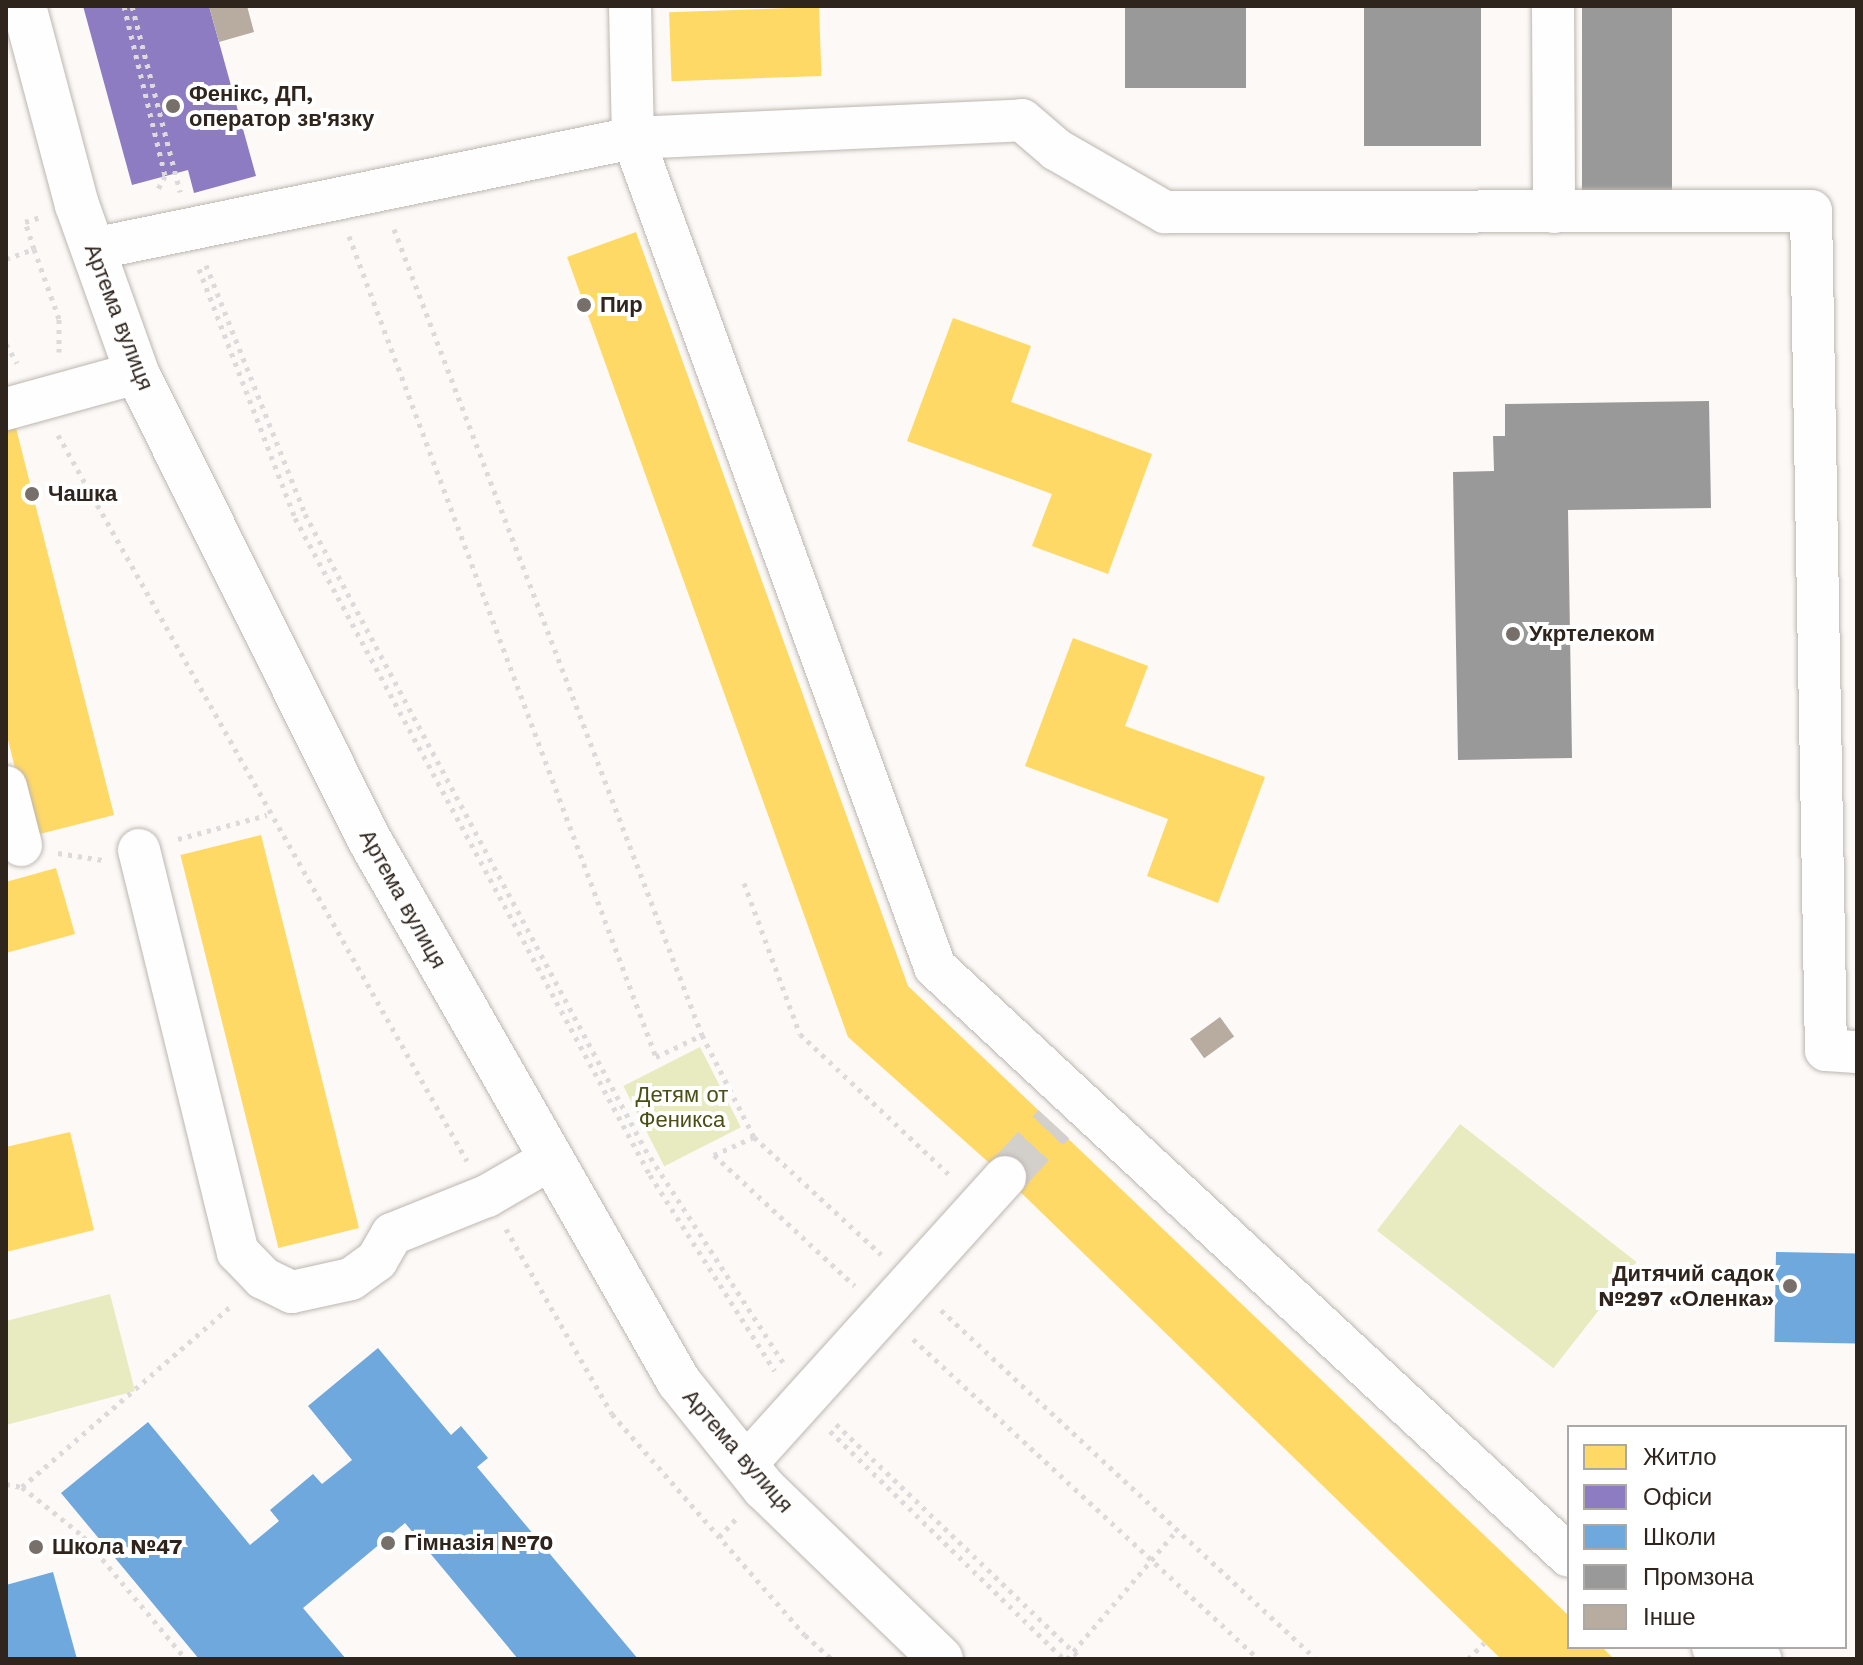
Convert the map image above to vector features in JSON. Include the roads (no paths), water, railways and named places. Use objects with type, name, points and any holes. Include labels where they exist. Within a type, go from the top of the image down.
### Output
[{"type":"main road","name":"Артема вулиця","points":[[22,18],[93,249],[137,373],[369,839],[549,1160],[679,1382],[745,1465],[941,1659]]},
{"type":"lane","points":[[630,6],[633,138],[935,967],[1066,1111],[1567,1554]]},
{"type":"lane","points":[[1553,6],[1554,212]]},
{"type":"lane","points":[[93,249],[633,138],[1022,120],[1057,150],[1165,212],[1811,211],[1826,1050],[1857,1052]]},
{"type":"lane","points":[[24,396],[137,373]]},
{"type":"lane","points":[[6,787],[21,845]]},
{"type":"lane","points":[[139,850],[238,1252],[263,1278],[292,1292],[351,1279],[377,1260],[392,1234],[487,1196],[549,1160]]},
{"type":"lane","points":[[745,1465],[994,1191]]},
{"type":"lane","points":[[1721,1649],[1760,1659]]},
{"type":"tunnel","points":[[1005,1177],[1054,1124]]},
{"type":"place","name":"Фенікс, ДП, оператор зв'язку","points":[[173,106]]},
{"type":"place","name":"Пир","points":[[584,305]]},
{"type":"place","name":"Чашка","points":[[32,494]]},
{"type":"place","name":"Укртелеком","points":[[1513,634]]},
{"type":"place","name":"Дитячий садок №297 «Оленка»","points":[[1790,1286]]},
{"type":"place","name":"Гімназія №70","points":[[388,1543]]},
{"type":"place","name":"Школа №47","points":[[36,1547]]},
{"type":"park label","name":"Детям от Феникса","points":[[682,1106]]}]
